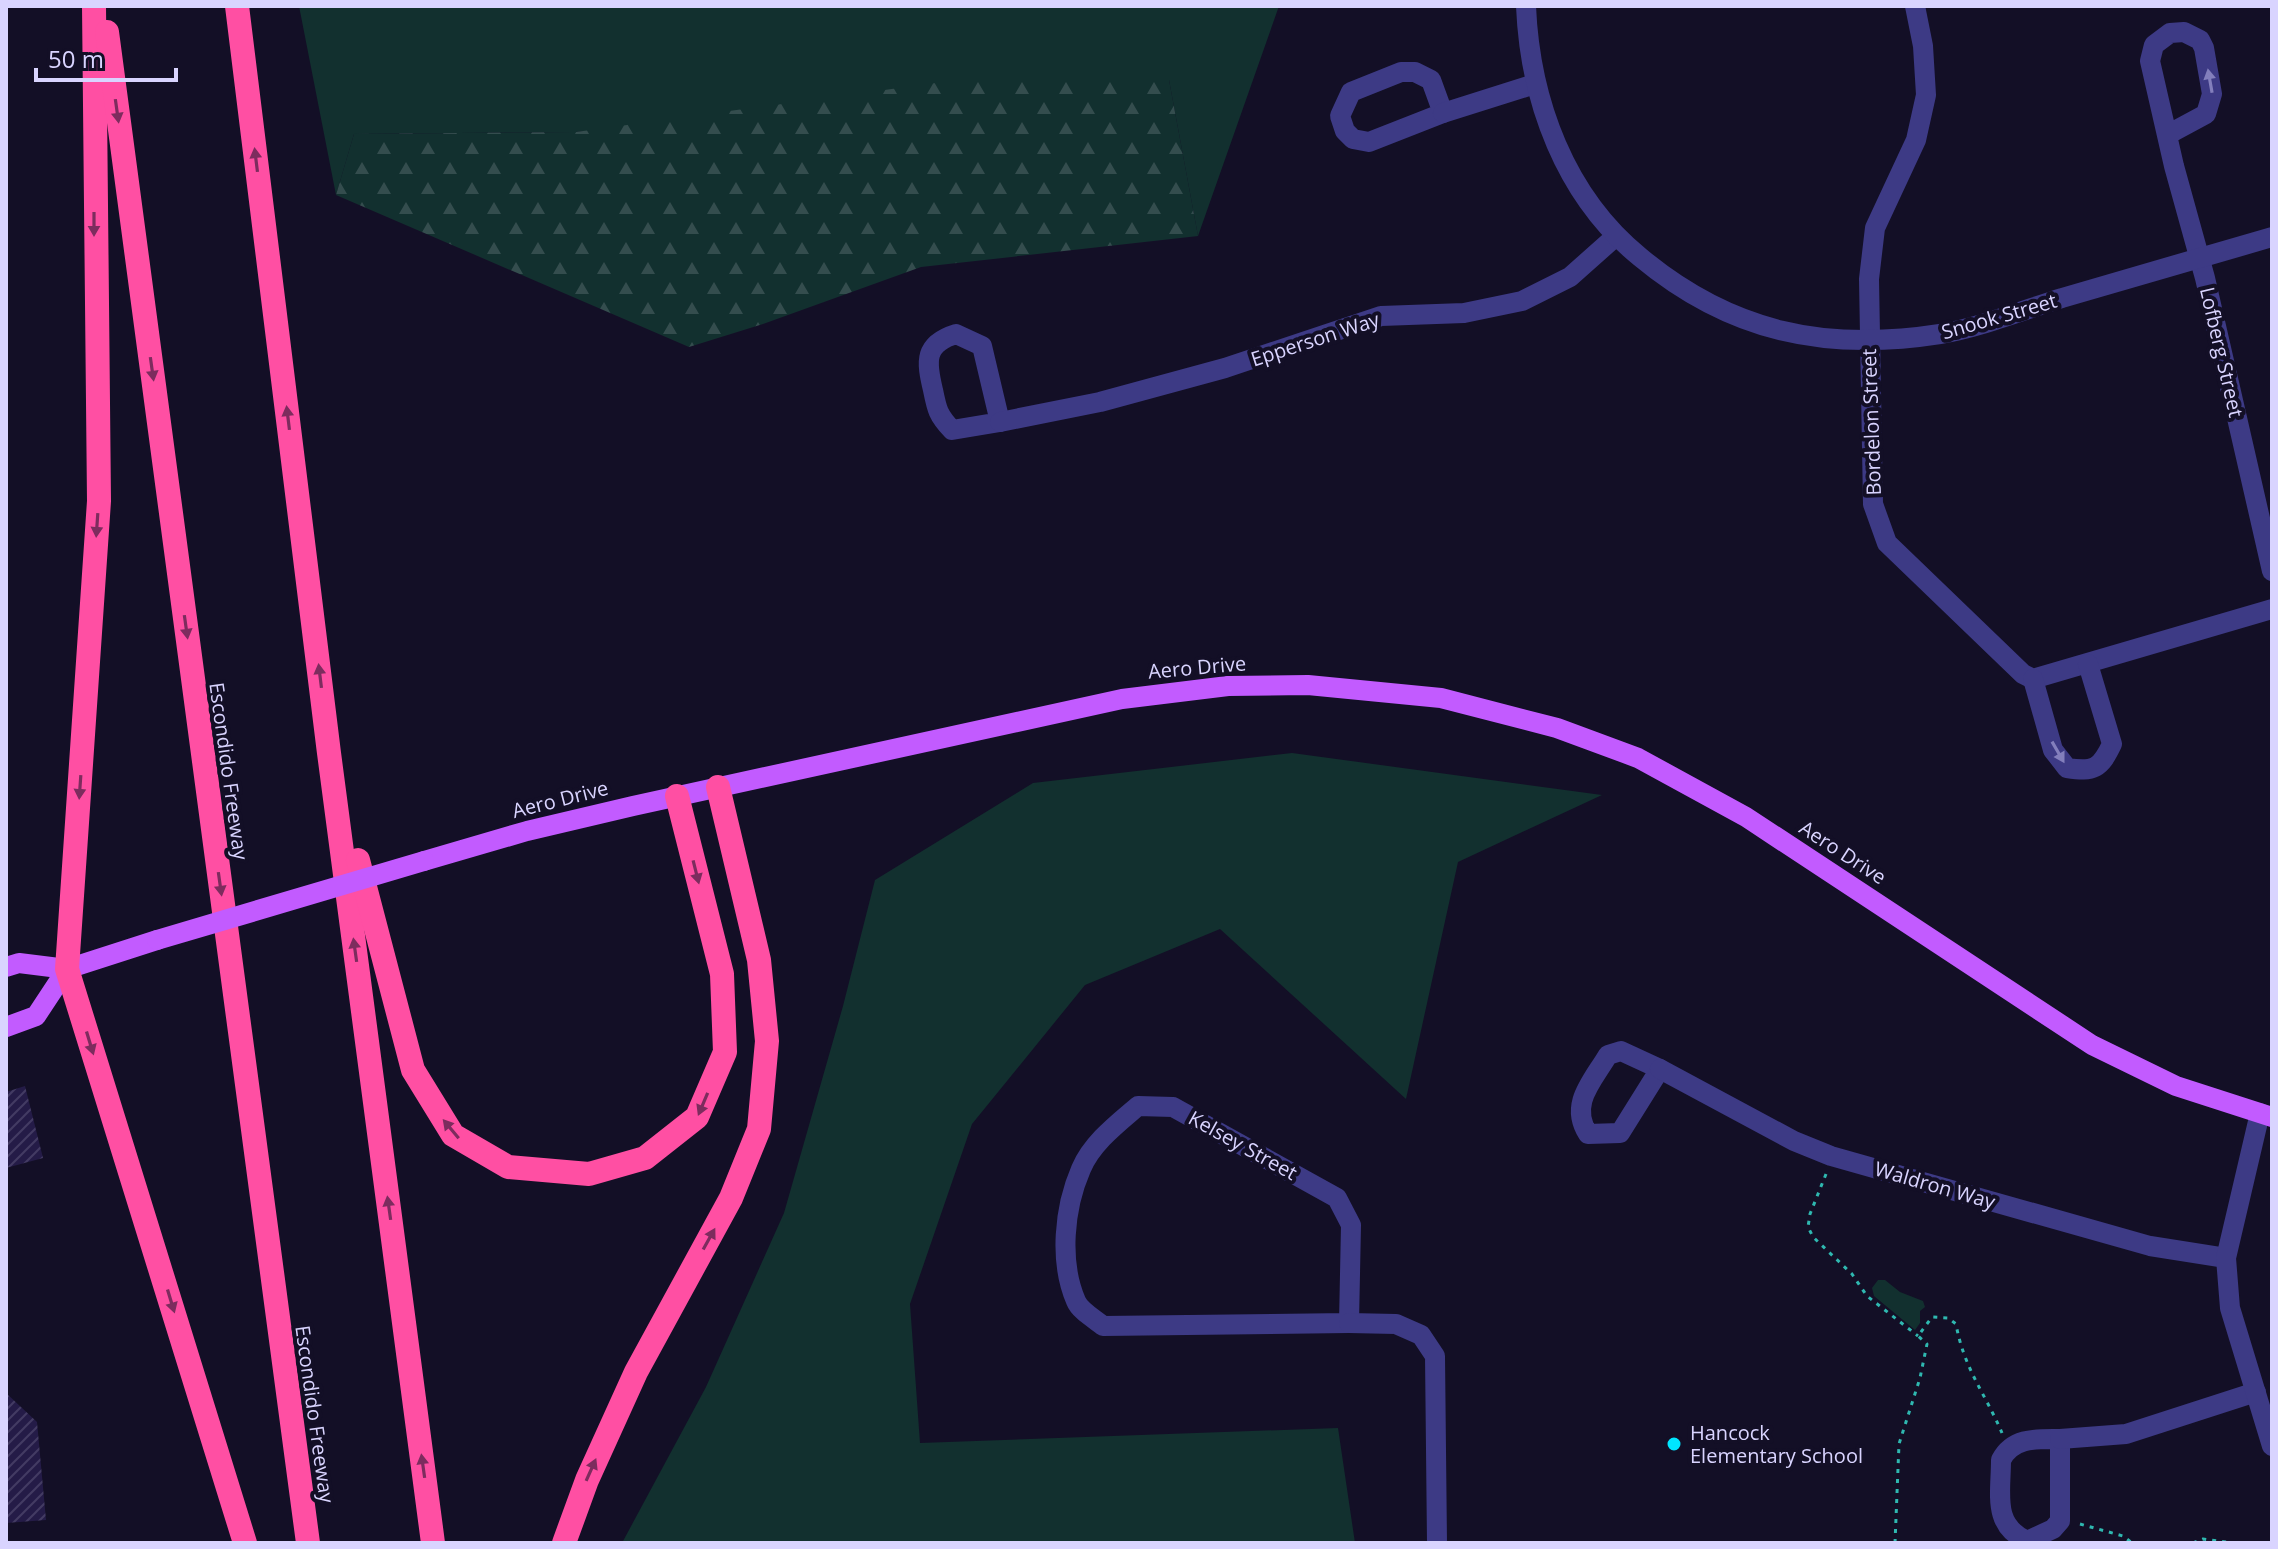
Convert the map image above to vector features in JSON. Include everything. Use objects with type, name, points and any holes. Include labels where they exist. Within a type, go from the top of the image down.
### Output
[{"type":"highway","points":[[94,6],[99,501],[67,969],[245,1543]]},
{"type":"highway","name":"Escondido Freeway","points":[[103,6],[308,1543]]},
{"type":"highway","points":[[237,6],[329,753],[433,1543]]},
{"type":"highway","points":[[329,753],[413,1070],[453,1135],[508,1167],[589,1174],[645,1158],[697,1117],[725,1052],[722,974],[677,796]]},
{"type":"highway","points":[[564,1543],[587,1480],[636,1372],[731,1198],[759,1129],[767,1041],[759,960],[718,787]]},
{"type":"main road","name":"Aero Drive","points":[[6,967],[19,963],[67,969],[527,831],[718,787],[1137,697],[1228,686],[1308,685],[1441,698],[1557,728],[1638,758],[1746,817],[2092,1045],[2176,1086],[2268,1113]]},
{"type":"main road","points":[[6,1027],[36,1016],[67,969]]},
{"type":"street","name":"Snook Street","points":[[1526,6],[1527,42],[1535,84],[1552,135],[1582,193],[1615,237],[1672,284],[1738,318],[1810,339],[1869,342],[1943,334],[2272,237]]},
{"type":"street","name":"Bordelon Street","points":[[1915,6],[1923,46],[1926,95],[1916,140],[1875,228],[1869,279],[1873,504],[1887,543],[2023,674],[2033,679]]},
{"type":"street","name":"Lofberg Street","points":[[2167,135],[2206,114],[2212,94],[2204,48],[2200,40],[2184,32],[2170,33],[2154,45],[2150,61],[2167,135],[2200,257],[2272,571]]},
{"type":"street","points":[[1443,113],[1431,80],[1415,72],[1401,72],[1351,92],[1340,116],[1345,131],[1353,139],[1369,142],[1443,113],[1535,84]]},
{"type":"street","name":"Epperson Way","points":[[1000,422],[982,346],[956,334],[941,339],[931,350],[927,364],[939,416],[952,430],[1000,422],[1100,402],[1225,368],[1381,316],[1464,313],[1522,301],[1570,277],[1615,237]]},
{"type":"street","points":[[2088,664],[2112,744],[2103,762],[2087,771],[2067,768],[2053,750],[2033,679],[2272,609]]},
{"type":"street","name":"Waldron Way","points":[[1660,1069],[1620,1133],[1588,1134],[1579,1121],[1579,1105],[1608,1055],[1621,1051],[1660,1069],[1794,1141],[1834,1157],[2150,1246],[2226,1258]]},
{"type":"street","name":"Kelsey Street","points":[[1349,1323],[1351,1225],[1337,1198],[1173,1107],[1138,1106],[1104,1135],[1081,1168],[1067,1213],[1067,1267],[1077,1304],[1103,1326],[1396,1324],[1421,1335],[1435,1356],[1437,1543]]},
{"type":"street","points":[[2268,1113],[2226,1258],[2230,1308],[2272,1446]]},
{"type":"street","points":[[2060,1439],[2060,1521],[2053,1529],[2027,1541],[2011,1534],[2001,1516],[2001,1460],[2023,1440],[2126,1434],[2256,1392]]},
{"type":"path","points":[[1834,1157],[1810,1214],[1808,1227],[1813,1237],[1852,1274],[1867,1296],[1927,1344],[1920,1378],[1899,1444],[1895,1543]]},
{"type":"path","points":[[1918,1336],[1932,1317],[1948,1318],[1956,1324],[1972,1376],[1994,1413],[2010,1449]]},
{"type":"path","points":[[2060,1521],[2093,1526],[2123,1536],[2132,1543]]},
{"type":"path","points":[[2193,1543],[2203,1539],[2233,1543]]},
{"type":"green space","points":[[299,6],[1279,6],[1198,236],[1169,80],[576,132],[354,134],[336,195]]},
{"type":"green space","points":[[994,75],[1169,80],[1198,236],[921,267],[689,347],[336,195],[354,134],[576,132]]},
{"type":"green space","points":[[1292,753],[1602,795],[1458,862],[1406,1099],[1220,929],[1085,985],[972,1124],[910,1304],[920,1443],[1338,1428],[1355,1543],[622,1543],[706,1387],[784,1213],[875,880],[1033,783]]},
{"type":"green space","points":[[1878,1280],[1885,1280],[1900,1292],[1923,1301],[1925,1307],[1920,1311],[1920,1323],[1915,1330],[1874,1296],[1872,1288]]},
{"type":"building","points":[[25,1086],[43,1158],[6,1168],[6,1092]]},
{"type":"building","points":[[6,1393],[37,1422],[46,1520],[6,1523]]},
{"type":"place","name":"Hancock Elementary School","points":[[1674,1444]]}]
